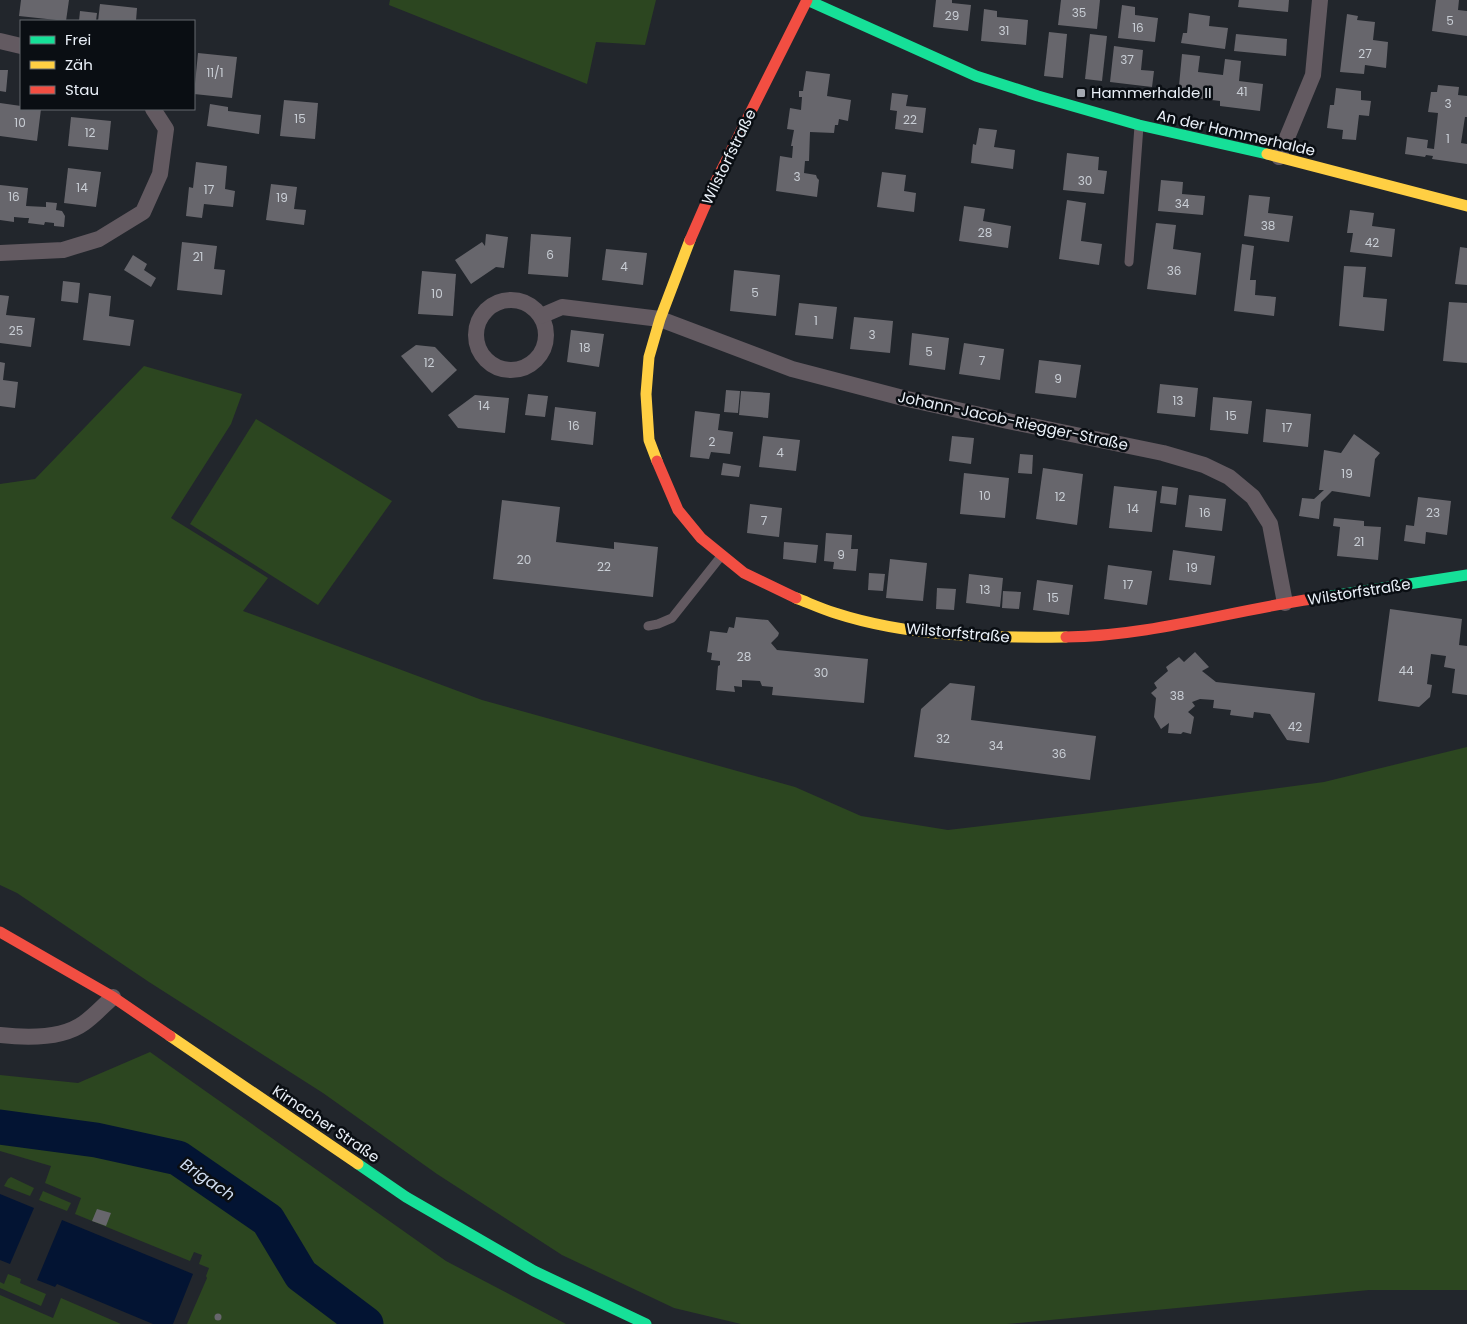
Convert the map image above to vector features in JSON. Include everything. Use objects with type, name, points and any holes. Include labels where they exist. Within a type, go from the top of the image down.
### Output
[{"type":"street","name":"An der Hammerhalde","points":[[807,0],[976,76],[1038,96],[1139,125],[1279,157],[1467,206]]},
{"type":"street","name":"Wilstorfstraße","points":[[807,0],[714,184],[660,319],[649,357],[646,394],[649,440],[661,473],[678,510],[701,538],[744,573],[787,594],[835,613],[891,627],[958,635],[1019,638],[1084,637],[1149,630],[1285,603],[1467,575]]},
{"type":"street","points":[[1279,157],[1313,75],[1320,0]]},
{"type":"street","points":[[0,41],[20,46]]},
{"type":"street","points":[[0,254],[63,250],[98,239],[143,212],[160,174],[166,129],[154,110]]},
{"type":"street","points":[[512,299],[534,306],[541,316],[545,327],[546,339],[543,350],[527,366],[516,369],[504,369],[494,365],[478,349],[475,337],[476,326],[490,306],[500,301],[512,299]]},
{"type":"street","points":[[541,316],[562,307],[660,319]]},
{"type":"street","name":"Johann-Jacob-Riegger-Straße","points":[[660,319],[792,369],[903,398],[1163,453],[1204,465],[1229,476],[1253,497],[1270,524],[1285,603]]},
{"type":"street","name":"Kirnacher Straße","points":[[0,932],[113,996],[406,1197],[534,1271],[646,1324]]},
{"type":"street","points":[[0,1035],[22,1038],[58,1035],[83,1024],[113,996]]},
{"type":"lane","points":[[1128,262],[1139,125]]},
{"type":"lane","points":[[648,626],[672,618],[722,555]]},
{"type":"green space","points":[[390,0],[656,0],[645,45],[596,42],[587,84],[389,5]]},
{"type":"green space","points":[[144,366],[242,394],[231,424],[171,518],[268,578],[243,611],[482,700],[795,787],[861,816],[948,830],[1324,782],[1467,747],[1467,1290],[1369,1290],[1007,1324],[741,1324],[674,1308],[562,1255],[437,1174],[323,1093],[149,982],[17,893],[0,885],[0,484],[35,479]]},
{"type":"green space","points":[[256,419],[392,501],[318,605],[190,524]]},
{"type":"green space","points":[[150,1052],[446,1261],[566,1324],[187,1324],[207,1278],[209,1268],[199,1264],[202,1255],[194,1252],[190,1261],[75,1214],[81,1198],[45,1183],[51,1166],[0,1151],[0,1075],[78,1083]]},
{"type":"green space","points":[[11,1177],[34,1188],[30,1196],[4,1186]]},
{"type":"green space","points":[[43,1191],[71,1203],[67,1211],[39,1200]]},
{"type":"green space","points":[[8,1274],[21,1279],[20,1283],[46,1294],[41,1306],[0,1288],[0,1282],[4,1284]]},
{"type":"green space","points":[[0,1295],[53,1318],[61,1298],[121,1324],[0,1324]]},
{"type":"water","points":[[0,1194],[34,1208],[10,1264],[0,1260]]},
{"type":"water","points":[[62,1220],[193,1274],[173,1324],[153,1324],[57,1284],[55,1287],[37,1280]]},
{"type":"building","points":[[21,0],[69,0],[66,20],[19,16]]},
{"type":"building","points":[[936,0],[952,0],[952,3],[971,5],[968,31],[933,27]]},
{"type":"building","points":[[1061,0],[1100,0],[1097,29],[1058,25]]},
{"type":"building","points":[[1239,0],[1289,0],[1288,12],[1238,7]]},
{"type":"building","points":[[1436,0],[1459,0],[1458,10],[1467,11],[1467,36],[1432,31]]},
{"type":"building","points":[[100,4],[137,8],[136,20],[98,20]]},
{"type":"building","points":[[1122,5],[1135,7],[1135,15],[1158,18],[1155,42],[1118,38]]},
{"type":"building","points":[[984,9],[997,11],[997,17],[1028,20],[1026,45],[981,41]]},
{"type":"building","points":[[80,11],[97,13],[96,20],[79,20]]},
{"type":"building","points":[[1189,13],[1210,16],[1209,26],[1228,28],[1225,49],[1181,43],[1183,33],[1187,33]]},
{"type":"building","points":[[1347,14],[1358,16],[1357,20],[1375,22],[1373,40],[1388,42],[1386,68],[1365,65],[1364,74],[1340,72]]},
{"type":"building","points":[[1049,32],[1067,34],[1063,78],[1044,76]]},
{"type":"building","points":[[1090,34],[1107,36],[1102,81],[1085,79]]},
{"type":"building","points":[[1236,34],[1287,39],[1286,56],[1234,51]]},
{"type":"building","points":[[1114,46],[1143,50],[1141,70],[1154,71],[1152,87],[1110,82]]},
{"type":"building","points":[[198,53],[237,57],[232,98],[195,94]]},
{"type":"building","points":[[1182,54],[1200,56],[1198,72],[1223,75],[1225,59],[1241,61],[1239,81],[1263,84],[1260,111],[1220,106],[1220,101],[1178,96]]},
{"type":"building","points":[[0,70],[8,70],[6,92],[0,91]]},
{"type":"building","points":[[806,71],[830,74],[827,96],[851,100],[848,121],[839,119],[838,125],[835,125],[834,133],[810,132],[809,161],[805,161],[804,173],[816,175],[819,180],[817,197],[776,191],[780,156],[792,158],[793,146],[791,146],[794,130],[787,129],[790,108],[801,110],[802,97],[799,97],[799,91],[803,91]]},
{"type":"building","points":[[1438,85],[1459,87],[1458,95],[1467,96],[1467,117],[1465,117],[1461,143],[1467,144],[1467,164],[1432,159],[1433,156],[1426,155],[1425,157],[1405,154],[1407,137],[1428,140],[1427,148],[1434,149],[1438,113],[1428,112],[1431,92],[1437,92]]},
{"type":"building","points":[[1336,88],[1361,91],[1361,100],[1371,101],[1369,116],[1359,115],[1356,140],[1342,139],[1343,130],[1327,128],[1330,105],[1334,105]]},
{"type":"building","points":[[892,93],[908,95],[906,106],[926,108],[923,133],[895,129],[897,111],[890,110]]},
{"type":"building","points":[[284,100],[318,103],[315,139],[280,136]]},
{"type":"building","points":[[0,103],[20,106],[20,110],[41,110],[37,141],[0,136]]},
{"type":"building","points":[[210,104],[228,107],[228,111],[261,115],[259,134],[207,126]]},
{"type":"building","points":[[71,117],[111,121],[108,150],[68,146]]},
{"type":"building","points":[[979,128],[997,130],[994,147],[1015,150],[1013,169],[971,163],[973,144],[976,145]]},
{"type":"building","points":[[1067,153],[1099,157],[1098,170],[1107,171],[1104,194],[1063,190]]},
{"type":"building","points":[[196,162],[227,166],[225,189],[235,191],[233,207],[204,204],[202,218],[186,216],[189,187],[193,188]]},
{"type":"building","points":[[68,168],[101,172],[96,207],[64,203]]},
{"type":"building","points":[[882,172],[906,175],[904,191],[916,193],[914,212],[877,207]]},
{"type":"building","points":[[1161,180],[1183,182],[1182,194],[1205,196],[1203,215],[1158,211]]},
{"type":"building","points":[[271,184],[297,187],[294,209],[306,210],[304,225],[266,220]]},
{"type":"building","points":[[0,185],[28,188],[26,206],[46,207],[46,202],[57,203],[56,210],[62,211],[65,216],[64,227],[54,226],[54,223],[45,222],[44,225],[28,223],[29,218],[14,217],[14,222],[0,220]]},
{"type":"building","points":[[1249,195],[1270,197],[1268,213],[1293,216],[1289,242],[1244,236]]},
{"type":"building","points":[[1067,200],[1086,203],[1081,241],[1102,244],[1099,265],[1059,259]]},
{"type":"building","points":[[964,206],[985,209],[983,221],[1011,226],[1008,248],[959,241]]},
{"type":"building","points":[[1350,210],[1374,213],[1372,226],[1395,229],[1392,257],[1350,252],[1353,233],[1347,233]]},
{"type":"building","points":[[1156,223],[1176,225],[1173,249],[1201,253],[1196,295],[1147,289]]},
{"type":"building","points":[[486,234],[508,237],[504,268],[496,267],[471,284],[455,260],[482,242],[485,246]]},
{"type":"building","points":[[531,234],[571,237],[568,277],[528,274]]},
{"type":"building","points":[[182,242],[217,246],[214,269],[225,270],[222,295],[177,290]]},
{"type":"building","points":[[1242,244],[1254,246],[1250,280],[1256,280],[1255,295],[1276,297],[1274,316],[1234,311]]},
{"type":"building","points":[[1460,247],[1467,248],[1467,285],[1455,284]]},
{"type":"building","points":[[606,249],[647,253],[643,285],[602,280]]},
{"type":"building","points":[[133,255],[147,264],[144,270],[156,278],[151,287],[124,270]]},
{"type":"building","points":[[1344,266],[1366,267],[1363,297],[1387,299],[1384,331],[1339,326]]},
{"type":"building","points":[[734,270],[780,275],[776,316],[730,311]]},
{"type":"building","points":[[422,271],[456,274],[453,316],[418,314]]},
{"type":"building","points":[[63,281],[80,283],[78,303],[61,301]]},
{"type":"building","points":[[89,293],[111,296],[109,316],[134,320],[130,346],[83,340]]},
{"type":"building","points":[[0,295],[9,296],[6,315],[35,318],[31,347],[0,343]]},
{"type":"building","points":[[1449,302],[1467,303],[1467,363],[1443,361]]},
{"type":"building","points":[[799,303],[837,307],[833,339],[795,335]]},
{"type":"building","points":[[854,317],[893,321],[890,353],[850,349]]},
{"type":"building","points":[[571,330],[604,334],[599,367],[567,362]]},
{"type":"building","points":[[912,333],[949,338],[945,370],[909,365]]},
{"type":"building","points":[[964,343],[1004,349],[1000,380],[959,374]]},
{"type":"building","points":[[416,345],[435,347],[457,370],[432,393],[401,356]]},
{"type":"building","points":[[1039,360],[1081,365],[1076,398],[1035,393]]},
{"type":"building","points":[[0,362],[5,363],[3,380],[18,382],[15,408],[0,406]]},
{"type":"building","points":[[1160,384],[1198,388],[1195,417],[1157,413]]},
{"type":"building","points":[[726,390],[740,391],[738,413],[724,412]]},
{"type":"building","points":[[741,391],[770,393],[768,418],[739,415]]},
{"type":"building","points":[[528,394],[548,396],[545,417],[525,415]]},
{"type":"building","points":[[475,395],[509,398],[505,433],[458,428],[448,415]]},
{"type":"building","points":[[1213,397],[1252,401],[1248,434],[1210,430]]},
{"type":"building","points":[[555,407],[596,412],[593,445],[551,440]]},
{"type":"building","points":[[1266,409],[1311,414],[1308,447],[1263,442]]},
{"type":"building","points":[[695,411],[720,414],[718,430],[733,432],[730,454],[711,452],[709,459],[690,457]]},
{"type":"building","points":[[1354,434],[1380,453],[1375,459],[1370,497],[1332,491],[1321,502],[1319,519],[1299,516],[1302,498],[1314,499],[1324,490],[1319,490],[1324,450],[1341,453]]},
{"type":"building","points":[[763,436],[800,440],[796,471],[759,467]]},
{"type":"building","points":[[952,436],[974,438],[971,464],[949,461]]},
{"type":"building","points":[[1020,454],[1033,455],[1032,474],[1018,473]]},
{"type":"building","points":[[723,463],[741,466],[739,477],[721,475]]},
{"type":"building","points":[[1043,468],[1083,474],[1077,525],[1036,519]]},
{"type":"building","points":[[964,473],[1009,478],[1005,518],[960,514]]},
{"type":"building","points":[[1114,486],[1157,491],[1152,532],[1109,528]]},
{"type":"building","points":[[1162,486],[1178,488],[1176,505],[1160,503]]},
{"type":"building","points":[[1189,495],[1226,499],[1222,531],[1185,527]]},
{"type":"building","points":[[1418,497],[1451,501],[1447,535],[1426,532],[1425,544],[1404,541],[1406,525],[1414,526]]},
{"type":"building","points":[[502,500],[560,507],[556,542],[614,549],[614,542],[658,547],[653,597],[493,579]]},
{"type":"building","points":[[750,504],[782,508],[779,537],[747,533]]},
{"type":"building","points":[[1334,518],[1364,521],[1364,526],[1381,527],[1378,560],[1337,556],[1340,527],[1333,526]]},
{"type":"building","points":[[826,533],[852,535],[851,549],[858,549],[856,571],[833,569],[834,562],[824,561]]},
{"type":"building","points":[[784,542],[818,545],[816,563],[783,559]]},
{"type":"building","points":[[1173,550],[1215,556],[1211,585],[1169,580]]},
{"type":"building","points":[[890,559],[927,563],[923,601],[886,598]]},
{"type":"building","points":[[1108,565],[1152,571],[1147,605],[1104,599]]},
{"type":"building","points":[[869,573],[885,574],[883,591],[868,590]]},
{"type":"building","points":[[969,574],[1003,578],[1000,607],[966,603]]},
{"type":"building","points":[[1037,580],[1073,585],[1069,615],[1033,610]]},
{"type":"building","points":[[937,588],[956,589],[954,610],[936,609]]},
{"type":"building","points":[[1003,591],[1021,592],[1019,609],[1002,608]]},
{"type":"building","points":[[1390,609],[1462,619],[1459,645],[1467,646],[1467,695],[1452,693],[1455,669],[1444,667],[1446,656],[1431,654],[1427,684],[1432,685],[1430,697],[1419,707],[1378,701]]},
{"type":"building","points":[[736,617],[768,620],[779,633],[771,643],[777,650],[868,659],[864,703],[772,695],[773,687],[762,686],[760,681],[742,680],[742,687],[734,686],[735,692],[716,690],[720,661],[711,660],[712,653],[707,652],[710,631],[727,633],[729,627],[734,628]]},
{"type":"building","points":[[1195,652],[1209,667],[1202,671],[1216,682],[1315,693],[1309,743],[1287,740],[1270,714],[1254,712],[1253,718],[1230,715],[1231,710],[1213,708],[1214,700],[1200,699],[1192,702],[1195,706],[1188,712],[1194,717],[1191,734],[1183,732],[1181,734],[1168,733],[1169,723],[1161,729],[1154,717],[1156,698],[1151,693],[1157,688],[1154,683],[1168,671],[1166,667],[1179,657],[1184,662]]},
{"type":"building","points":[[950,683],[975,686],[971,720],[1096,736],[1090,780],[914,757],[921,709]]},
{"type":"building","points":[[97,1209],[111,1213],[106,1226],[92,1221]]},
{"type":"building","points":[[218,1313],[222,1317],[218,1321],[214,1317]]},
{"type":"waterway","name":"Brigach","points":[[0,1127],[96,1140],[178,1158],[268,1220],[301,1275],[366,1324]]},
{"type":"traffic: fast","points":[[807,0],[976,76],[1139,125],[1267,154]]},
{"type":"traffic: fast","points":[[1312,599],[1467,575]]},
{"type":"traffic: fast","points":[[358,1164],[406,1197],[534,1271],[646,1324]]},
{"type":"traffic: slow","points":[[1267,154],[1467,206]]},
{"type":"traffic: slow","points":[[657,461],[649,440],[646,394],[649,357],[660,319],[690,240]]},
{"type":"traffic: slow","points":[[796,598],[830,611],[891,627],[979,636],[1066,637]]},
{"type":"traffic: slow","points":[[170,1036],[358,1164]]},
{"type":"traffic: jam","points":[[690,240],[714,185],[807,0]]},
{"type":"traffic: jam","points":[[657,461],[678,510],[701,538],[744,573],[796,598]]},
{"type":"traffic: jam","points":[[1066,637],[1097,636],[1159,628],[1312,599]]},
{"type":"traffic: jam","points":[[0,932],[113,997],[170,1036]]},
{"type":"place","name":"Hammerhalde II","points":[[1081,93]]}]
